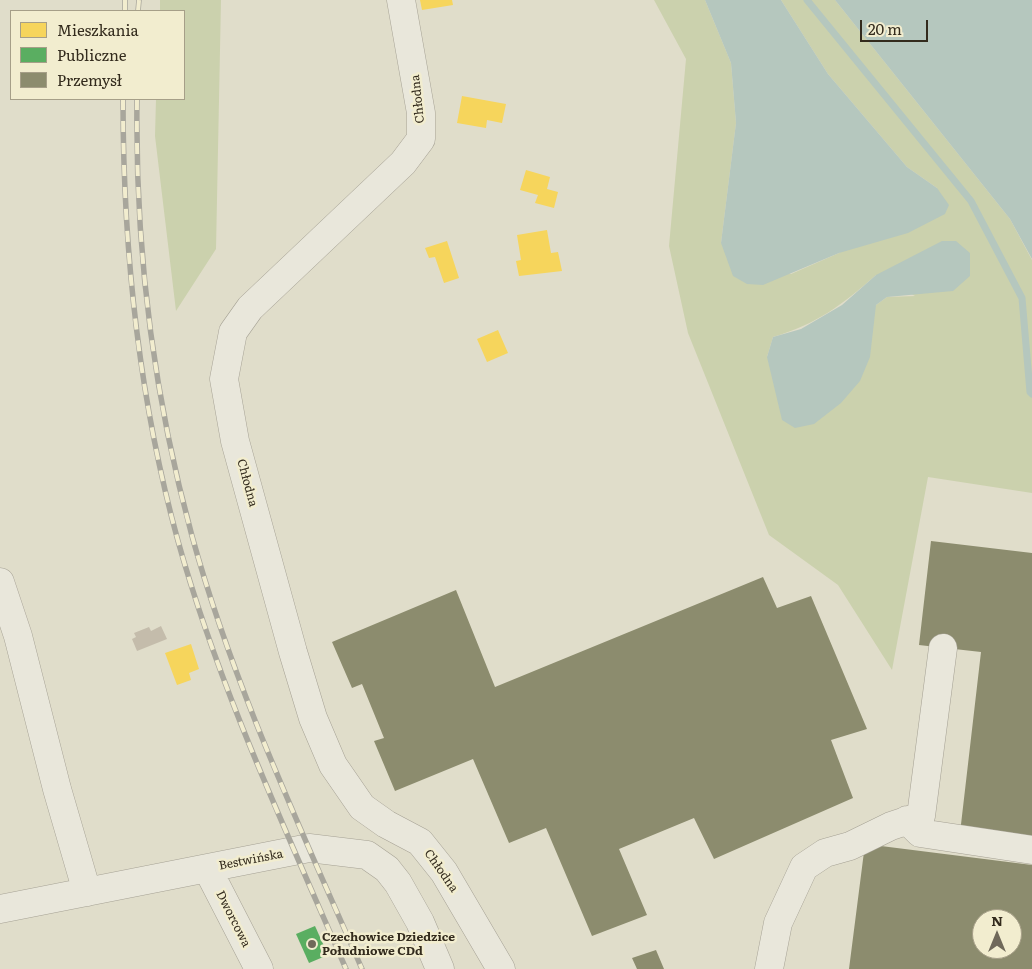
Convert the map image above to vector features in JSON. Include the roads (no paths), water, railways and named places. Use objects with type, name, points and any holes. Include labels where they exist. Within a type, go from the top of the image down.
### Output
[{"type":"street","name":"Chłodna","points":[[401,0],[422,113],[420,139],[403,163],[250,308],[233,332],[224,380],[235,441],[293,652],[313,718],[333,765],[362,807],[386,824],[420,842],[438,864],[501,969]]},
{"type":"street","points":[[0,582],[18,636],[57,789],[87,892]]},
{"type":"street","points":[[769,969],[778,922],[804,867],[825,853],[850,846],[907,820],[921,816],[943,648]]},
{"type":"street","points":[[907,820],[920,833],[1032,850]]},
{"type":"street","name":"Bestwińska","points":[[0,909],[309,848],[367,855],[387,870],[398,883],[420,922],[440,969]]},
{"type":"street","name":"Dworcowa","points":[[207,868],[259,969]]},
{"type":"waterway","points":[[807,0],[971,201],[1022,298],[1030,392],[1032,394]]},
{"type":"railway","points":[[125,0],[125,10]]},
{"type":"railway","points":[[138,10],[139,0]]},
{"type":"railway","points":[[123,100],[126,211],[136,322],[153,432],[178,541],[194,596],[233,704],[346,969]]},
{"type":"railway","points":[[137,100],[139,209],[143,264],[157,374],[178,482],[209,592],[247,701],[362,969]]},
{"type":"place","name":"Czechowice Dziedzice Południowe CDd","points":[[312,944]]}]
